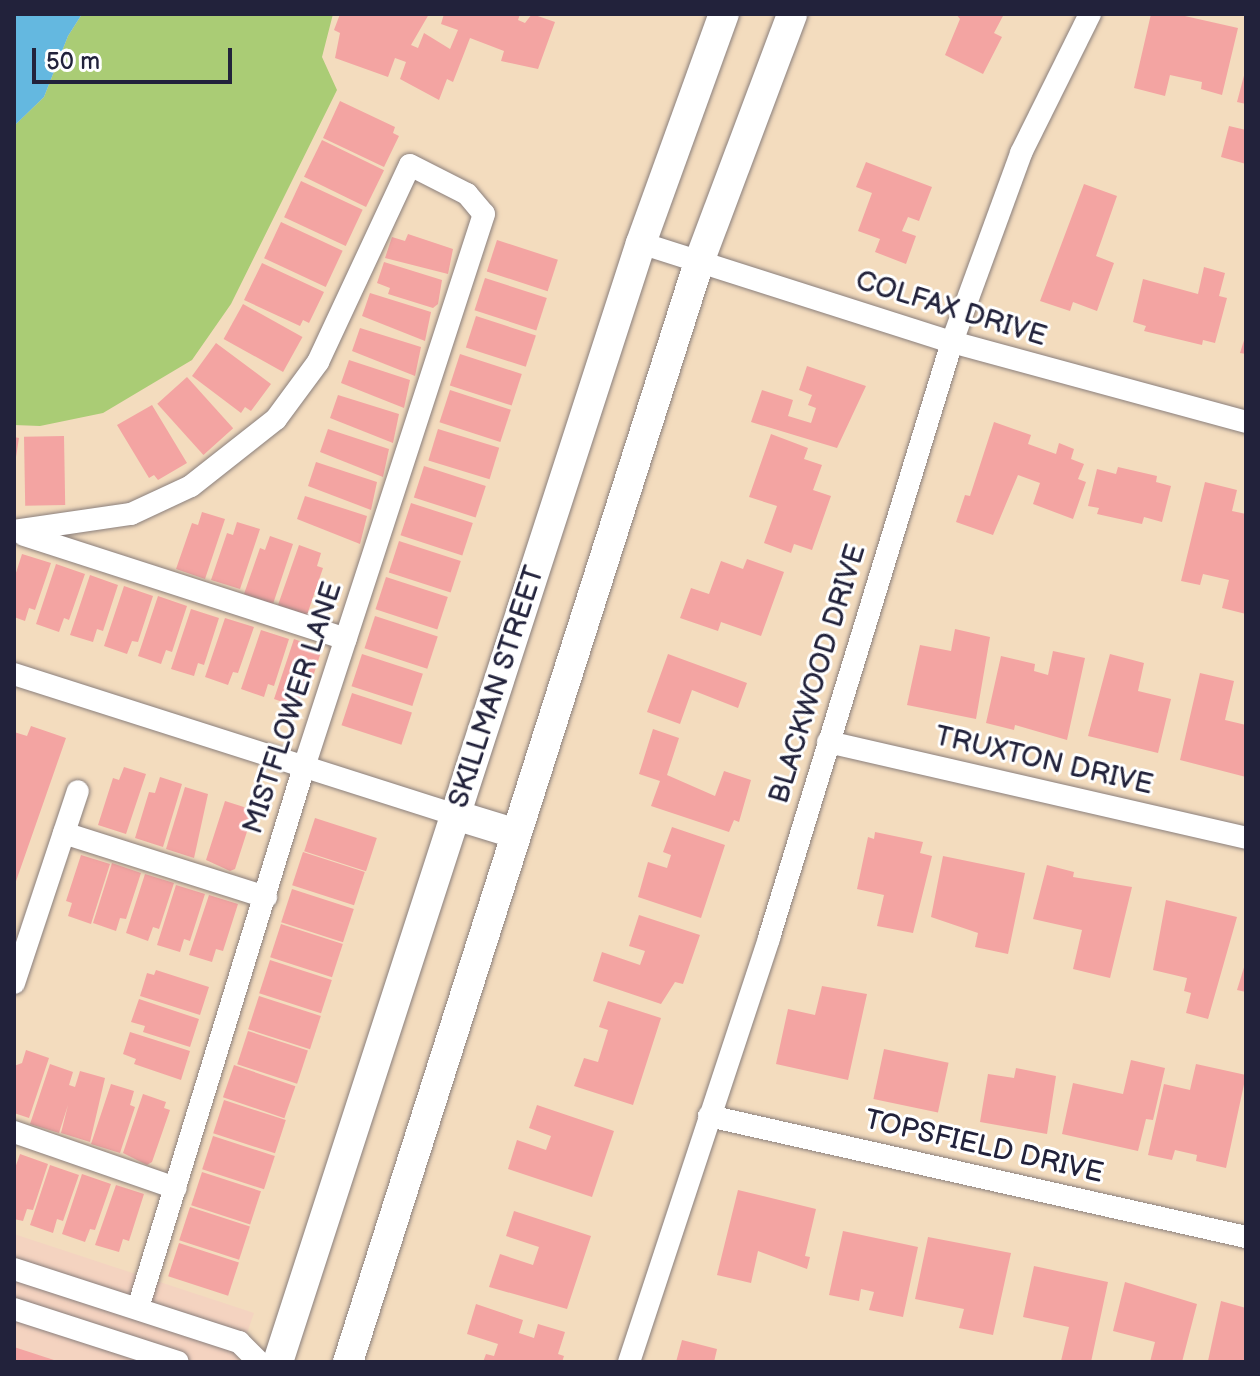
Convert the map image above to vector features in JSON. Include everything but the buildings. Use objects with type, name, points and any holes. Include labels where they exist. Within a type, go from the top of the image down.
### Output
[{"type":"main road","name":"SKILLMAN STREET","points":[[278,1362],[641,243],[724,14]]},
{"type":"main road","points":[[348,1362],[514,833],[699,262],[792,14]]},
{"type":"main road","points":[[455,815],[514,833]]},
{"type":"street","name":"BLACKWOOD DRIVE","points":[[629,1362],[828,742],[952,342],[1021,153],[1090,14]]},
{"type":"street","name":"MISTFLOWER LANE","points":[[14,531],[131,514],[191,486],[276,419],[318,362],[410,165],[467,194],[484,214],[304,767],[138,1308]]},
{"type":"street","name":"COLFAX DRIVE","points":[[641,243],[952,342],[1246,422]]},
{"type":"street","points":[[14,531],[346,639]]},
{"type":"street","points":[[14,674],[455,815]]},
{"type":"street","name":"TRUXTON DRIVE","points":[[828,742],[1246,838]]},
{"type":"street","points":[[14,983],[78,791]]},
{"type":"street","points":[[64,833],[266,897]]},
{"type":"street","name":"TOPSFIELD DRIVE","points":[[709,1116],[1246,1237]]},
{"type":"street","points":[[14,1132],[176,1188]]},
{"type":"street","points":[[14,1269],[239,1342],[259,1362]]},
{"type":"street","points":[[14,1309],[178,1362]]},
{"type":"shaded area","points":[[14,1234],[254,1313],[237,1362],[14,1362]]},
{"type":"green space","points":[[82,14],[333,14],[322,57],[337,90],[231,304],[192,360],[103,413],[40,426],[14,425],[14,126],[44,97],[68,36]]},
{"type":"water","points":[[14,14],[82,14],[68,36],[44,97],[14,126]]}]
